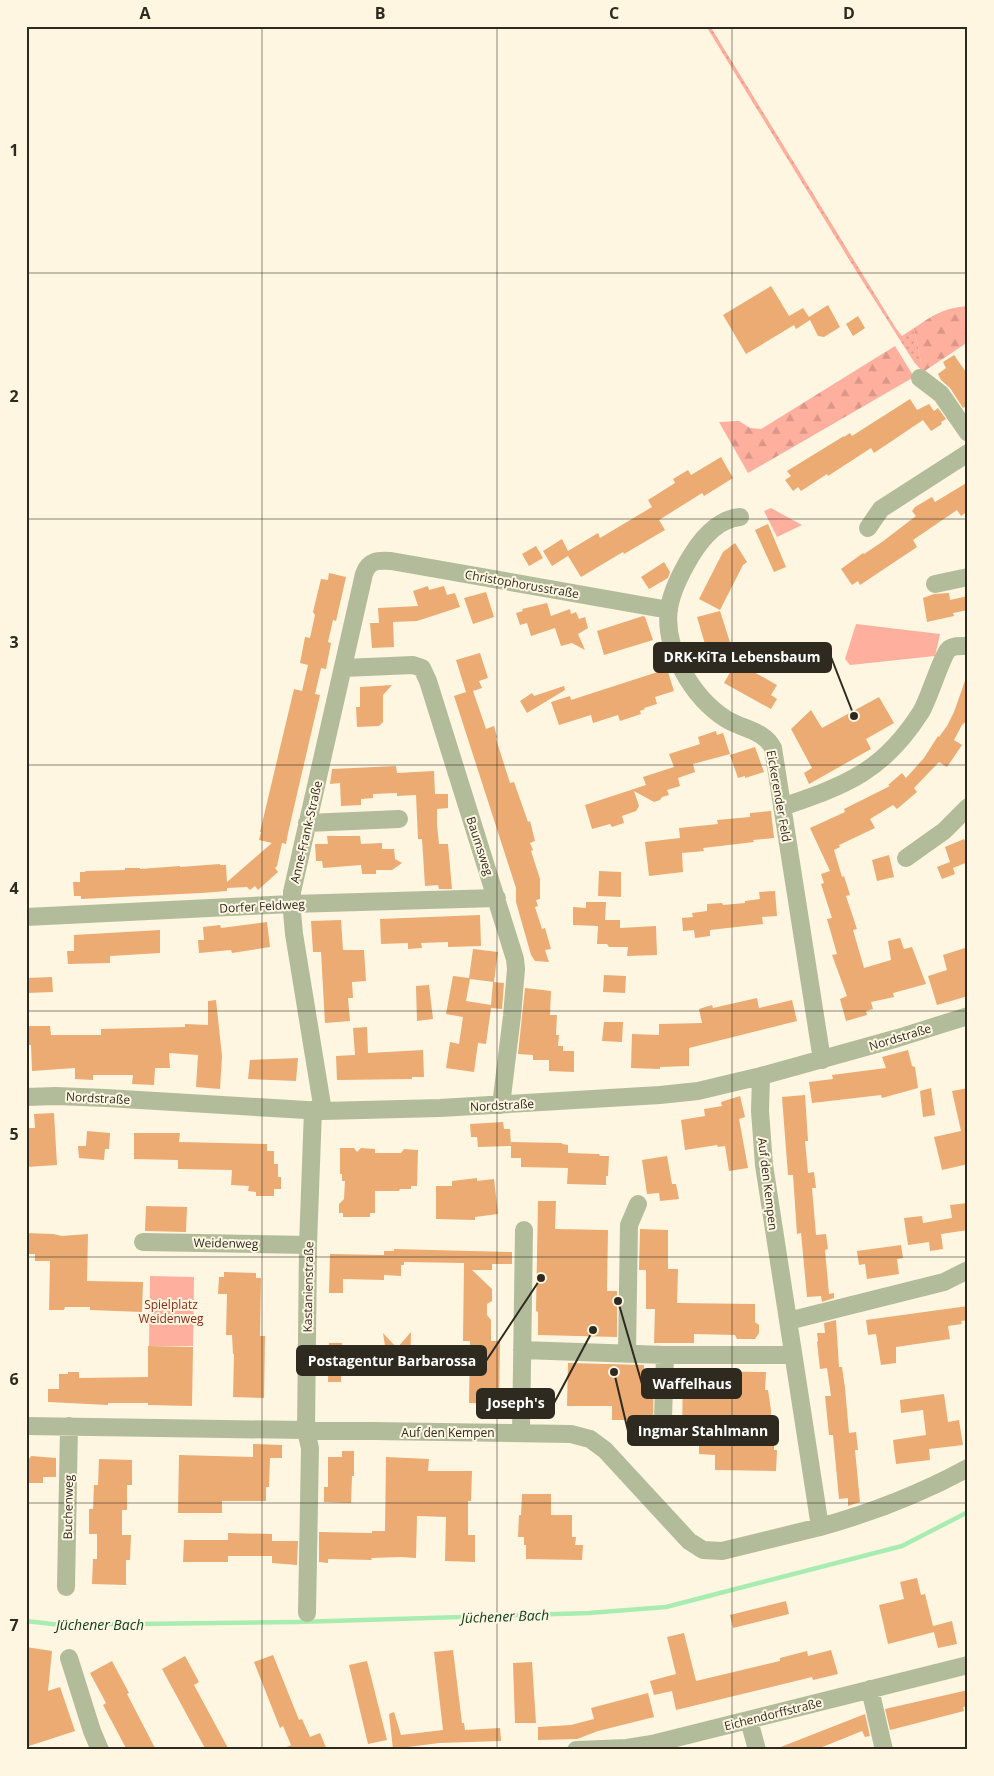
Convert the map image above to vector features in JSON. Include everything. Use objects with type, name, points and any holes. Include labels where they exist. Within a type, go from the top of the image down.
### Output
[{"type":"street","points":[[920,378],[941,394],[968,433]]},
{"type":"street","points":[[868,528],[881,509],[968,453]]},
{"type":"street","name":"Eickerender Feld","points":[[740,517],[728,519],[720,524],[708,533],[696,547],[681,576],[669,610],[669,625],[681,668],[696,691],[726,719],[761,734],[770,742],[822,1060]]},
{"type":"street","name":"Christophorusstraße","points":[[375,561],[391,561],[669,610]]},
{"type":"street","name":"Anne-Frank-Straße","points":[[318,1111],[294,934],[292,904],[294,879],[344,668],[364,574],[368,566],[375,561]]},
{"type":"street","points":[[935,584],[968,577]]},
{"type":"street","points":[[782,808],[833,789],[856,778],[879,762],[897,744],[921,712],[949,649],[968,646]]},
{"type":"street","name":"Baumsweg","points":[[344,668],[405,665],[417,666],[423,670],[514,954],[516,969],[502,1105]]},
{"type":"street","points":[[906,858],[944,831],[968,807]]},
{"type":"street","points":[[307,823],[399,819]]},
{"type":"street","name":"Dorfer Feldweg","points":[[26,918],[292,904],[497,898]]},
{"type":"street","name":"Nordstraße","points":[[26,1097],[106,1098],[318,1111],[502,1105],[660,1096],[705,1089],[761,1076],[912,1034],[968,1016]]},
{"type":"street","name":"Auf den Kempen","points":[[761,1076],[760,1111],[764,1165],[820,1527]]},
{"type":"street","name":"Kastanienstraße","points":[[307,1613],[310,1448],[306,1430],[308,1245],[318,1111]]},
{"type":"street","points":[[627,1353],[629,1225],[638,1204]]},
{"type":"street","points":[[520,1433],[524,1230]]},
{"type":"street","name":"Weidenweg","points":[[143,1242],[308,1245]]},
{"type":"street","points":[[788,1321],[944,1282],[968,1270]]},
{"type":"street","points":[[522,1350],[665,1355],[793,1355]]},
{"type":"street","points":[[663,1419],[665,1355]]},
{"type":"street","name":"Auf den Kempen","points":[[26,1426],[571,1434],[596,1442],[618,1462],[689,1541],[703,1550],[722,1551],[820,1527],[874,1510],[965,1471]]},
{"type":"street","name":"Buchenweg","points":[[66,1588],[69,1426]]},
{"type":"street","points":[[69,1658],[92,1731],[100,1750]]},
{"type":"street","name":"Eichendorffstraße","points":[[576,1750],[640,1746],[968,1665]]},
{"type":"street","points":[[870,1689],[884,1750]]},
{"type":"street","points":[[749,1720],[757,1750]]},
{"type":"green space","points":[[706,26],[710,26],[895,327],[902,336],[914,328],[923,372],[914,362],[858,274]]},
{"type":"green space","points":[[968,306],[968,342],[923,372],[914,328],[939,313],[952,308]]},
{"type":"green space","points":[[895,346],[914,377],[748,473],[719,422],[739,421],[750,428],[761,429]]},
{"type":"green space","points":[[771,508],[802,525],[777,537],[764,511]]},
{"type":"green space","points":[[856,624],[940,634],[935,656],[850,665],[845,659]]},
{"type":"green space","name":"Spielplatz Weidenweg","points":[[150,1276],[194,1277],[193,1346],[149,1346]]},
{"type":"building","points":[[771,286],[789,316],[803,308],[809,317],[828,305],[840,327],[824,337],[818,336],[810,320],[796,329],[794,325],[746,354],[723,315]]},
{"type":"building","points":[[858,316],[865,328],[853,336],[846,324]]},
{"type":"building","points":[[954,355],[968,375],[968,405],[963,408],[938,374],[946,368],[943,362]]},
{"type":"building","points":[[910,399],[917,410],[929,404],[934,411],[938,408],[946,419],[931,431],[923,420],[874,453],[871,448],[801,491],[798,487],[793,491],[785,480],[791,476],[787,471],[844,436],[850,433],[852,436]]},
{"type":"building","points":[[721,457],[733,478],[704,496],[702,493],[659,520],[665,530],[581,577],[568,556],[552,566],[543,551],[562,539],[568,551],[598,533],[600,538],[652,507],[648,500],[675,483],[673,479],[688,470],[691,475]]},
{"type":"building","points":[[968,482],[968,511],[961,516],[957,510],[913,540],[917,547],[860,585],[858,581],[852,585],[841,569],[882,542],[916,516],[912,511],[915,507],[932,497],[935,502]]},
{"type":"building","points":[[768,524],[786,567],[774,572],[755,530]]},
{"type":"building","points":[[735,543],[747,562],[743,565],[720,610],[699,599],[723,552]]},
{"type":"building","points":[[536,546],[543,558],[529,566],[522,554]]},
{"type":"building","points":[[664,562],[670,572],[668,578],[649,589],[641,577]]},
{"type":"building","points":[[329,573],[346,577],[336,621],[333,620],[328,642],[331,643],[326,669],[321,668],[315,694],[320,695],[286,844],[282,843],[275,868],[278,872],[258,890],[255,886],[250,890],[247,887],[227,888],[227,891],[201,893],[81,899],[81,896],[74,896],[73,882],[80,882],[80,872],[85,871],[220,864],[226,865],[227,882],[272,843],[259,840],[260,832],[294,689],[302,691],[308,665],[300,663],[305,637],[310,638],[315,615],[313,612],[321,579],[328,580]]},
{"type":"building","points":[[428,586],[429,590],[444,586],[447,595],[455,593],[460,607],[417,621],[393,622],[394,647],[372,648],[370,623],[379,623],[378,608],[418,606],[413,591]]},
{"type":"building","points":[[486,592],[494,617],[473,624],[464,598]]},
{"type":"building","points":[[949,593],[950,600],[968,596],[968,610],[953,613],[954,616],[927,622],[923,598],[934,594]]},
{"type":"building","points":[[547,603],[551,616],[570,609],[571,614],[576,612],[579,619],[585,617],[588,628],[578,634],[585,650],[572,643],[561,646],[555,628],[531,636],[527,623],[520,625],[516,613],[523,611],[522,609]]},
{"type":"building","points":[[720,611],[736,661],[712,668],[697,617]]},
{"type":"building","points":[[643,616],[653,640],[604,655],[597,631]]},
{"type":"building","points":[[480,653],[488,678],[479,681],[482,688],[473,691],[486,729],[494,726],[496,739],[510,783],[514,782],[528,822],[530,821],[535,841],[530,843],[533,850],[531,851],[540,879],[540,899],[536,900],[538,906],[535,907],[542,929],[545,928],[551,949],[545,950],[549,962],[535,961],[531,955],[516,902],[516,888],[454,696],[466,692],[456,660]]},
{"type":"building","points":[[736,662],[777,685],[771,695],[777,699],[771,709],[724,683]]},
{"type":"building","points":[[667,669],[674,691],[655,697],[657,704],[644,708],[640,711],[641,714],[620,721],[618,715],[593,723],[591,715],[559,725],[551,702],[570,696],[571,700]]},
{"type":"building","points":[[966,678],[968,678],[968,720],[962,725],[954,740],[962,745],[947,767],[939,762],[914,788],[917,792],[897,809],[893,805],[870,819],[875,828],[839,845],[840,847],[834,850],[842,877],[844,876],[850,895],[846,896],[857,929],[853,930],[864,968],[891,960],[888,941],[900,938],[904,949],[912,947],[926,984],[893,993],[894,997],[871,1002],[873,1009],[866,1011],[867,1015],[846,1021],[840,999],[847,996],[832,955],[837,954],[827,919],[832,918],[821,884],[824,883],[821,874],[830,871],[810,828],[845,812],[844,809],[890,786],[888,785],[902,773],[906,778],[924,758],[947,726]]},
{"type":"building","points":[[392,685],[383,695],[383,722],[379,726],[357,727],[356,707],[360,707],[360,687]]},
{"type":"building","points":[[564,686],[565,690],[527,713],[520,701],[532,693],[534,696]]},
{"type":"building","points":[[879,697],[894,723],[866,739],[871,749],[809,784],[804,773],[812,768],[791,729],[811,710],[822,728]]},
{"type":"building","points":[[716,731],[717,735],[723,733],[730,754],[693,764],[695,772],[678,778],[680,786],[667,790],[669,795],[662,797],[660,800],[654,802],[634,791],[639,806],[636,811],[622,816],[624,823],[612,827],[610,824],[592,829],[585,805],[646,785],[643,777],[674,767],[669,754],[700,744],[698,737]]},
{"type":"building","points":[[755,747],[764,772],[745,778],[745,776],[738,778],[730,755]]},
{"type":"building","points":[[396,766],[397,773],[434,771],[435,794],[448,794],[448,808],[437,809],[437,825],[439,844],[448,844],[452,889],[439,889],[438,885],[425,886],[422,839],[418,839],[416,795],[397,796],[397,793],[373,794],[373,798],[361,799],[361,805],[341,806],[340,783],[330,784],[332,769]]},
{"type":"building","points":[[771,811],[774,838],[703,848],[704,851],[682,853],[683,872],[649,876],[645,842],[680,838],[679,828],[718,824],[717,820],[750,817],[750,813]]},
{"type":"building","points":[[327,836],[360,836],[361,844],[382,843],[382,849],[394,849],[395,859],[402,863],[392,870],[376,870],[376,874],[362,874],[361,865],[323,868],[322,861],[316,861],[315,844],[328,844]]},
{"type":"building","points":[[964,839],[968,848],[968,862],[953,868],[955,874],[942,879],[937,867],[950,862],[945,847]]},
{"type":"building","points":[[889,855],[894,877],[877,881],[872,860]]},
{"type":"building","points":[[599,871],[621,872],[621,897],[598,896]]},
{"type":"building","points":[[775,891],[777,916],[762,917],[763,924],[710,930],[710,936],[695,938],[694,930],[683,931],[682,918],[693,917],[692,913],[707,911],[707,904],[745,903],[745,901],[760,899],[759,892]]},
{"type":"building","points":[[586,902],[606,902],[605,920],[620,920],[620,928],[656,926],[657,955],[627,956],[628,947],[609,947],[607,944],[597,944],[598,926],[573,925],[573,907],[586,908]]},
{"type":"building","points":[[480,915],[481,946],[448,947],[448,942],[421,943],[422,948],[408,949],[408,943],[381,944],[380,919]]},
{"type":"building","points":[[341,920],[343,950],[364,950],[366,981],[352,982],[353,998],[348,998],[350,1021],[325,1023],[321,952],[313,952],[311,921]]},
{"type":"building","points":[[267,922],[270,947],[232,953],[231,950],[199,953],[198,940],[204,940],[203,927],[220,925],[221,928]]},
{"type":"building","points":[[160,930],[160,953],[110,956],[110,963],[68,964],[67,951],[74,951],[74,935]]},
{"type":"building","points":[[968,947],[968,996],[937,1005],[928,976],[947,970],[943,955]]},
{"type":"building","points":[[473,949],[498,952],[494,982],[470,979],[466,1001],[491,1005],[493,982],[504,983],[502,1009],[491,1008],[486,1044],[478,1043],[474,1072],[446,1068],[450,1042],[459,1044],[463,1017],[446,1014],[453,976],[469,978]]},
{"type":"building","points":[[604,975],[626,976],[625,993],[603,992]]},
{"type":"building","points":[[52,977],[53,992],[26,993],[26,978]]},
{"type":"building","points":[[429,985],[433,1019],[417,1021],[416,986]]},
{"type":"building","points":[[525,988],[551,991],[550,1015],[557,1015],[556,1035],[559,1035],[558,1046],[563,1046],[563,1051],[574,1051],[574,1072],[549,1071],[549,1060],[533,1060],[533,1055],[518,1054]]},
{"type":"building","points":[[757,998],[759,1008],[792,1000],[797,1021],[689,1048],[689,1066],[660,1067],[660,1069],[631,1068],[632,1034],[659,1035],[659,1024],[702,1023],[699,1009],[712,1005],[713,1008]]},
{"type":"building","points":[[216,1000],[222,1056],[220,1089],[196,1087],[198,1055],[169,1053],[170,1068],[155,1068],[154,1085],[132,1084],[133,1075],[93,1075],[93,1080],[75,1079],[75,1068],[32,1071],[31,1045],[26,1045],[26,1026],[50,1026],[51,1035],[101,1035],[101,1029],[185,1027],[185,1024],[208,1025],[208,1001]]},
{"type":"building","points":[[604,1022],[623,1022],[622,1042],[602,1041]]},
{"type":"building","points":[[367,1027],[368,1053],[423,1050],[424,1077],[412,1077],[412,1079],[337,1080],[336,1056],[355,1055],[353,1028]]},
{"type":"building","points":[[908,1050],[912,1066],[915,1067],[918,1088],[882,1098],[881,1095],[812,1103],[809,1082],[833,1079],[832,1075],[886,1068],[882,1057]]},
{"type":"building","points":[[298,1058],[296,1081],[248,1079],[250,1060]]},
{"type":"building","points":[[931,1088],[935,1115],[923,1117],[920,1091]]},
{"type":"building","points":[[968,1088],[968,1164],[942,1170],[934,1137],[961,1131],[952,1091]]},
{"type":"building","points":[[805,1095],[808,1141],[805,1141],[808,1173],[814,1172],[816,1188],[812,1188],[816,1235],[826,1234],[828,1249],[825,1250],[829,1294],[834,1293],[834,1298],[822,1302],[821,1296],[807,1297],[801,1233],[797,1234],[793,1175],[788,1175],[782,1097]]},
{"type":"building","points":[[740,1096],[745,1117],[739,1119],[748,1168],[729,1171],[725,1146],[718,1147],[717,1145],[685,1150],[681,1120],[705,1116],[704,1109],[722,1106],[721,1102]]},
{"type":"building","points":[[54,1113],[57,1165],[26,1167],[26,1128],[35,1128],[34,1114]]},
{"type":"building","points":[[503,1122],[504,1129],[510,1129],[511,1146],[478,1147],[477,1137],[471,1137],[470,1124]]},
{"type":"building","points":[[87,1131],[110,1133],[109,1149],[105,1149],[104,1160],[79,1158],[78,1146],[86,1146]]},
{"type":"building","points":[[134,1133],[180,1133],[179,1142],[267,1144],[267,1151],[274,1151],[274,1164],[278,1164],[278,1177],[281,1177],[281,1189],[274,1189],[274,1196],[256,1196],[256,1192],[248,1191],[249,1186],[231,1185],[232,1170],[178,1169],[178,1160],[134,1159]]},
{"type":"building","points":[[511,1142],[562,1143],[568,1145],[568,1153],[609,1156],[606,1185],[567,1184],[568,1168],[521,1167],[521,1158],[511,1158]]},
{"type":"building","points":[[340,1148],[354,1148],[357,1152],[361,1148],[375,1149],[375,1153],[401,1153],[404,1149],[418,1150],[417,1186],[411,1186],[411,1189],[400,1189],[399,1191],[375,1191],[375,1213],[370,1213],[370,1217],[343,1217],[343,1213],[339,1213],[339,1204],[344,1199],[345,1181],[342,1181],[342,1174],[340,1174]]},
{"type":"building","points":[[667,1156],[672,1184],[676,1184],[679,1199],[660,1201],[659,1193],[647,1194],[642,1160]]},
{"type":"building","points":[[477,1178],[477,1181],[494,1179],[498,1214],[475,1217],[475,1220],[436,1219],[436,1186],[452,1186],[452,1181]]},
{"type":"building","points":[[538,1201],[556,1201],[555,1229],[608,1230],[607,1291],[617,1291],[617,1337],[538,1335],[538,1312],[536,1311]]},
{"type":"building","points":[[968,1203],[968,1230],[941,1234],[943,1249],[930,1251],[929,1242],[908,1245],[904,1218],[922,1216],[923,1223],[952,1218],[950,1205]]},
{"type":"building","points":[[146,1206],[187,1207],[186,1232],[145,1231]]},
{"type":"building","points":[[640,1229],[668,1230],[668,1269],[678,1269],[677,1303],[755,1304],[755,1322],[759,1325],[759,1333],[755,1339],[737,1339],[735,1335],[694,1334],[694,1343],[654,1343],[655,1309],[646,1309],[646,1270],[639,1270]]},
{"type":"building","points":[[26,1233],[62,1236],[88,1234],[87,1281],[143,1282],[142,1312],[90,1310],[90,1307],[65,1307],[64,1310],[49,1310],[50,1261],[35,1261],[35,1254],[26,1254]]},
{"type":"building","points":[[901,1245],[903,1258],[897,1259],[899,1274],[867,1279],[865,1264],[859,1265],[857,1251]]},
{"type":"building","points":[[394,1249],[512,1252],[512,1264],[492,1264],[492,1270],[472,1270],[492,1289],[492,1301],[487,1304],[487,1315],[491,1320],[491,1341],[500,1341],[499,1404],[469,1403],[470,1341],[463,1341],[464,1263],[404,1262],[404,1265],[401,1265],[401,1276],[384,1275],[384,1280],[343,1279],[343,1293],[329,1293],[330,1254],[384,1255],[384,1251],[394,1251]]},
{"type":"building","points":[[224,1272],[256,1273],[256,1278],[261,1278],[260,1336],[265,1336],[264,1398],[233,1397],[234,1354],[232,1335],[226,1335],[227,1294],[218,1294],[219,1277],[224,1277]]},
{"type":"building","points":[[968,1306],[968,1320],[961,1321],[962,1324],[948,1326],[950,1339],[896,1347],[896,1363],[881,1365],[876,1334],[868,1335],[866,1320]]},
{"type":"building","points":[[836,1320],[839,1367],[842,1367],[849,1433],[856,1432],[858,1450],[855,1450],[860,1502],[848,1506],[848,1498],[839,1499],[833,1435],[829,1435],[825,1396],[831,1396],[827,1368],[820,1369],[817,1342],[817,1333],[825,1333],[824,1323]]},
{"type":"building","points":[[411,1332],[410,1369],[383,1368],[382,1375],[341,1374],[341,1382],[328,1382],[329,1343],[342,1343],[342,1345],[363,1347],[385,1346],[383,1333],[397,1348]]},
{"type":"building","points":[[148,1346],[193,1347],[192,1406],[148,1405],[148,1403],[108,1403],[108,1405],[48,1402],[48,1389],[59,1389],[59,1374],[79,1372],[79,1378],[148,1377]]},
{"type":"building","points":[[568,1363],[644,1365],[644,1369],[654,1369],[653,1420],[612,1420],[612,1406],[567,1406]]},
{"type":"building","points":[[683,1371],[766,1372],[765,1390],[768,1390],[771,1410],[771,1431],[774,1431],[774,1450],[777,1450],[776,1471],[715,1470],[715,1455],[699,1454],[699,1438],[682,1437]]},
{"type":"building","points":[[944,1394],[948,1422],[959,1420],[963,1445],[929,1449],[930,1460],[896,1464],[893,1440],[926,1435],[923,1410],[901,1413],[900,1400]]},
{"type":"building","points":[[253,1444],[282,1445],[282,1458],[270,1458],[269,1487],[266,1487],[266,1501],[222,1501],[222,1513],[178,1513],[179,1455],[253,1457]]},
{"type":"building","points":[[342,1451],[354,1451],[351,1503],[324,1502],[324,1487],[328,1487],[328,1457],[342,1457]]},
{"type":"building","points":[[31,1456],[56,1458],[56,1477],[43,1477],[43,1483],[26,1483],[26,1458]]},
{"type":"building","points":[[386,1457],[429,1459],[428,1471],[472,1471],[471,1501],[468,1501],[468,1535],[475,1535],[475,1562],[445,1561],[446,1517],[417,1516],[416,1558],[328,1559],[328,1563],[319,1562],[319,1532],[372,1533],[372,1531],[385,1531]]},
{"type":"building","points":[[99,1459],[132,1460],[132,1485],[127,1485],[127,1510],[122,1510],[122,1535],[131,1535],[130,1560],[126,1560],[126,1585],[92,1584],[93,1559],[97,1559],[97,1534],[89,1534],[89,1509],[93,1509],[94,1485],[98,1485]]},
{"type":"building","points":[[522,1494],[551,1494],[551,1515],[572,1515],[572,1537],[576,1537],[575,1545],[583,1545],[582,1560],[526,1559],[524,1537],[518,1537]]},
{"type":"building","points":[[228,1533],[272,1534],[272,1541],[298,1541],[297,1565],[272,1563],[272,1556],[228,1556],[228,1562],[183,1562],[184,1540],[228,1540]]},
{"type":"building","points":[[917,1578],[921,1595],[925,1594],[933,1626],[952,1621],[957,1644],[938,1648],[934,1632],[888,1644],[879,1605],[904,1599],[900,1582]]},
{"type":"building","points":[[786,1601],[789,1614],[733,1628],[730,1615]]},
{"type":"building","points":[[684,1633],[696,1681],[780,1661],[780,1658],[807,1651],[808,1656],[831,1650],[838,1674],[813,1680],[812,1677],[676,1710],[672,1691],[654,1695],[650,1681],[676,1674],[667,1637]]},
{"type":"building","points":[[26,1647],[52,1651],[48,1691],[60,1687],[75,1731],[26,1747]]},
{"type":"building","points":[[453,1650],[462,1723],[464,1723],[465,1730],[500,1728],[501,1741],[439,1743],[393,1749],[389,1714],[394,1712],[401,1735],[443,1730],[434,1652]]},
{"type":"building","points":[[273,1655],[299,1720],[302,1719],[310,1737],[320,1733],[327,1750],[280,1750],[291,1745],[283,1726],[280,1728],[254,1662]]},
{"type":"building","points":[[185,1656],[199,1682],[194,1685],[229,1750],[206,1750],[162,1669]]},
{"type":"building","points":[[112,1661],[156,1750],[127,1750],[103,1705],[106,1703],[90,1673]]},
{"type":"building","points":[[367,1661],[387,1740],[368,1744],[349,1665]]},
{"type":"building","points":[[532,1662],[536,1723],[515,1723],[513,1663]]},
{"type":"building","points":[[968,1690],[968,1706],[963,1707],[964,1711],[890,1730],[885,1709]]},
{"type":"building","points":[[648,1693],[654,1717],[598,1731],[577,1739],[538,1740],[538,1727],[571,1725],[594,1719],[591,1708]]},
{"type":"building","points":[[865,1714],[870,1736],[865,1737],[862,1731],[815,1750],[773,1750]]},
{"type":"waterway","name":"Jüchener Bach","points":[[26,1621],[61,1625],[298,1622],[589,1613],[666,1607],[902,1546],[968,1512]]},
{"type":"place","name":"DRK-KiTa Lebensbaum","points":[[854,716]]},
{"type":"place","name":"Postagentur Barbarossa","points":[[541,1278]]},
{"type":"place","name":"Waffelhaus","points":[[618,1301]]},
{"type":"place","name":"Joseph's","points":[[593,1330]]},
{"type":"place","name":"Ingmar Stahlmann","points":[[614,1372]]}]
